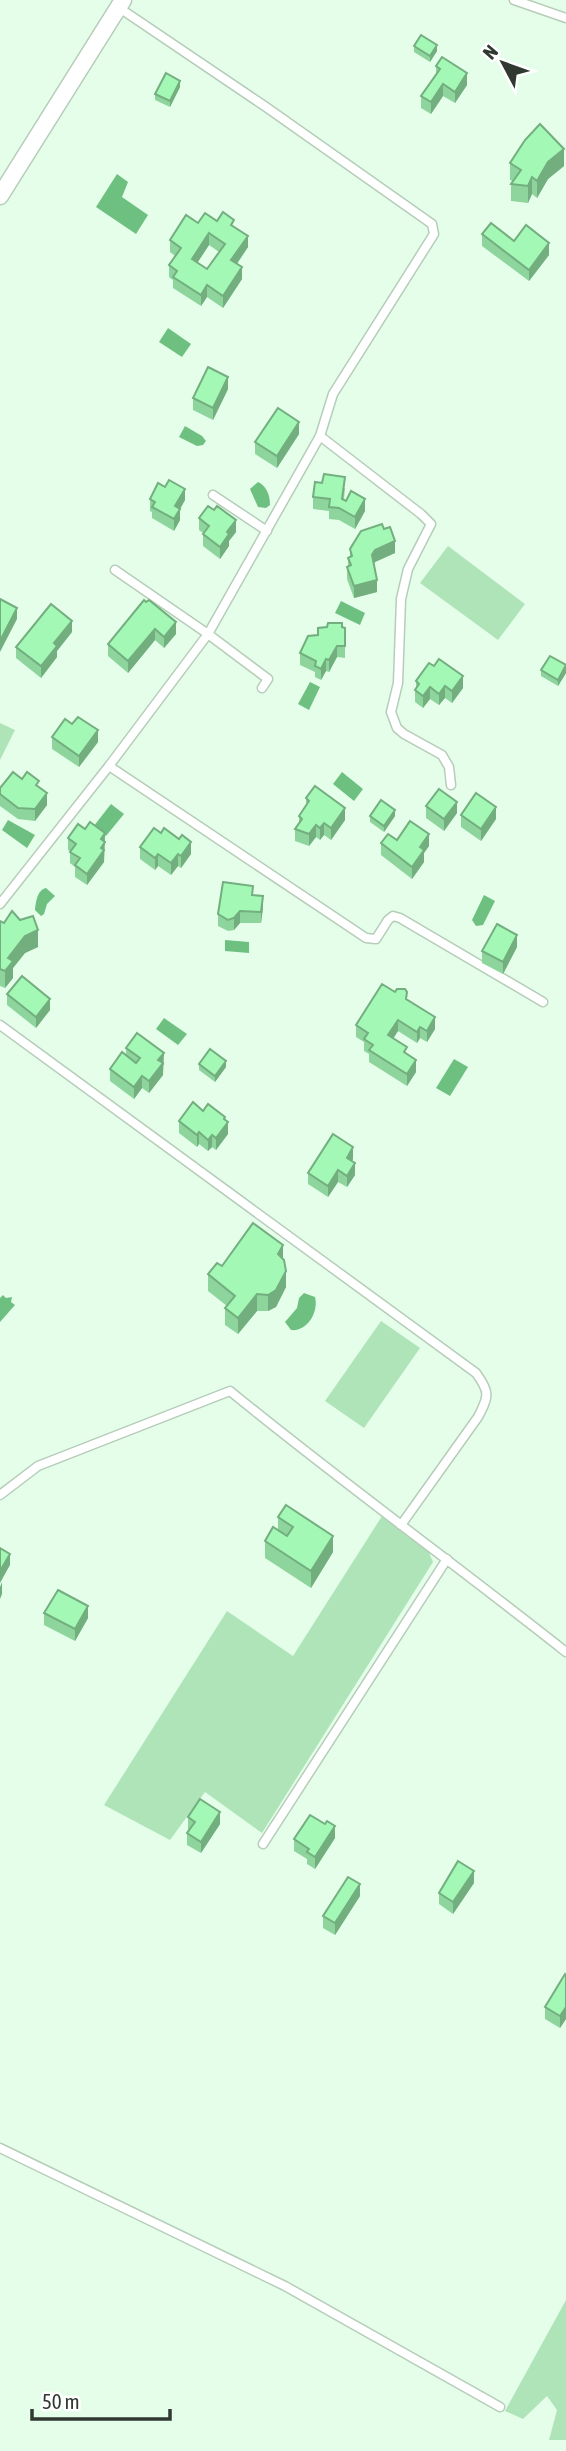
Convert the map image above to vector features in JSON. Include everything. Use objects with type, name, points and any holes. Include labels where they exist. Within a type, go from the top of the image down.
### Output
[{"type":"street","points":[[0,196],[120,3]]},
{"type":"lane","points":[[514,0],[566,18]]},
{"type":"lane","points":[[0,904],[109,766],[208,634],[320,436],[332,394],[434,234],[432,224],[120,3]]},
{"type":"lane","points":[[320,436],[431,524],[408,569],[401,599],[398,683],[391,712],[397,728],[404,734],[442,755],[449,767],[451,785]]},
{"type":"lane","points":[[214,495],[267,531]]},
{"type":"lane","points":[[115,570],[268,679],[262,688]]},
{"type":"lane","points":[[109,766],[366,938],[376,939],[388,920],[393,916],[400,918],[543,1002]]},
{"type":"lane","points":[[0,1025],[476,1373],[486,1389],[487,1400],[478,1417],[401,1525]]},
{"type":"lane","points":[[0,1495],[38,1466],[230,1391],[311,1457],[566,1652]]},
{"type":"lane","points":[[263,1844],[447,1559]]},
{"type":"lane","points":[[0,2148],[285,2286],[500,2407]]},
{"type":"shaded area","points":[[117,174],[128,182],[122,197],[148,215],[136,234],[96,207]]},
{"type":"shaded area","points":[[168,328],[191,344],[182,357],[159,342]]},
{"type":"shaded area","points":[[185,426],[202,436],[206,441],[203,445],[197,446],[179,437]]},
{"type":"shaded area","points":[[258,482],[269,495],[270,505],[266,508],[258,507],[250,489]]},
{"type":"shaded area","points":[[448,546],[525,604],[498,640],[420,583]]},
{"type":"shaded area","points":[[341,601],[365,613],[360,625],[335,613]]},
{"type":"shaded area","points":[[310,682],[320,687],[309,710],[298,704]]},
{"type":"shaded area","points":[[0,723],[15,730],[0,760]]},
{"type":"shaded area","points":[[342,772],[363,789],[354,801],[333,784]]},
{"type":"shaded area","points":[[111,804],[124,814],[106,836],[93,827]]},
{"type":"shaded area","points":[[8,820],[35,835],[27,848],[2,830]]},
{"type":"shaded area","points":[[46,888],[55,896],[41,916],[35,910],[36,903],[39,894]]},
{"type":"shaded area","points":[[484,895],[495,901],[483,925],[476,926],[472,920]]},
{"type":"shaded area","points":[[225,940],[249,942],[249,953],[225,951]]},
{"type":"shaded area","points":[[164,1018],[187,1034],[178,1045],[156,1029]]},
{"type":"shaded area","points":[[454,1059],[468,1067],[450,1096],[436,1088]]},
{"type":"shaded area","points":[[304,1293],[315,1297],[313,1315],[302,1328],[291,1330],[285,1322],[297,1308],[299,1298]]},
{"type":"shaded area","points":[[3,1295],[6,1298],[12,1297],[11,1302],[15,1305],[0,1322],[0,1298]]},
{"type":"shaded area","points":[[381,1321],[420,1348],[364,1428],[325,1401]]},
{"type":"shaded area","points":[[382,1516],[428,1550],[433,1562],[262,1833],[205,1792],[170,1840],[104,1805],[227,1611],[293,1656]]},
{"type":"shaded area","points":[[566,2300],[566,2440],[549,2440],[557,2410],[547,2396],[523,2419],[505,2411]]},
{"type":"building","points":[[421,35],[437,45],[430,56],[414,46]]},
{"type":"building","points":[[442,57],[467,73],[455,92],[443,84],[431,102],[421,96],[440,69],[436,66]]},
{"type":"building","points":[[166,73],[180,81],[170,101],[155,94]]},
{"type":"building","points":[[540,124],[564,149],[548,162],[537,181],[532,177],[528,186],[511,184],[521,170],[510,163],[525,140]]},
{"type":"building","points":[[223,212],[234,220],[231,225],[248,236],[231,260],[242,267],[223,296],[207,285],[201,295],[173,277],[177,271],[169,265],[181,248],[170,240],[186,215],[198,223],[205,213],[217,221]],"holes":[[[209,233],[225,244],[207,269],[192,259]]]},
{"type":"building","points":[[491,223],[514,241],[526,225],[549,243],[529,270],[482,234]]},
{"type":"building","points":[[208,367],[228,377],[213,408],[193,398]]},
{"type":"building","points":[[278,408],[299,422],[277,456],[255,442]]},
{"type":"building","points":[[324,474],[345,477],[342,499],[346,501],[351,491],[365,499],[355,517],[339,508],[329,507],[330,499],[313,497],[315,482],[322,483]]},
{"type":"building","points":[[169,480],[185,489],[175,506],[180,509],[174,519],[152,507],[155,502],[150,499],[158,483],[165,487]]},
{"type":"building","points":[[208,506],[214,510],[217,506],[236,520],[220,547],[203,534],[209,526],[199,518]]},
{"type":"building","points":[[382,524],[384,529],[390,527],[395,541],[375,550],[372,555],[377,580],[354,586],[347,567],[351,565],[348,558],[352,556],[350,549],[361,531]]},
{"type":"building","points":[[0,599],[17,608],[0,641]]},
{"type":"building","points":[[144,600],[149,600],[176,622],[164,637],[155,629],[128,661],[108,644]]},
{"type":"building","points":[[51,604],[72,621],[54,643],[57,646],[41,666],[16,647]]},
{"type":"building","points":[[328,623],[342,623],[345,628],[345,646],[337,646],[321,669],[315,666],[316,661],[300,653],[308,636],[318,635],[318,628],[327,627]]},
{"type":"building","points":[[550,656],[566,665],[558,680],[541,670]]},
{"type":"building","points":[[439,659],[463,676],[452,691],[445,686],[439,694],[430,687],[423,696],[415,690],[419,684],[416,681],[429,663],[434,666]]},
{"type":"building","points":[[78,717],[98,730],[79,756],[52,737],[65,719],[72,724]]},
{"type":"building","points":[[13,772],[22,779],[27,772],[39,781],[36,785],[47,793],[35,809],[18,808],[0,794],[0,788]]},
{"type":"building","points":[[315,786],[345,808],[331,828],[324,823],[320,828],[316,825],[309,834],[295,829],[302,819],[299,816],[309,801],[306,798]]},
{"type":"building","points":[[439,789],[457,802],[444,819],[426,806]]},
{"type":"building","points":[[476,793],[496,807],[481,829],[461,815]]},
{"type":"building","points":[[381,800],[395,810],[384,826],[370,816]]},
{"type":"building","points":[[410,821],[429,834],[420,847],[424,850],[412,867],[381,843],[388,834],[397,840]]},
{"type":"building","points":[[90,822],[105,833],[101,839],[105,842],[101,848],[104,850],[87,874],[75,865],[80,858],[70,852],[76,844],[68,838],[78,824],[85,829]]},
{"type":"building","points":[[154,828],[161,833],[164,828],[179,839],[182,835],[191,842],[181,856],[178,854],[171,863],[158,854],[155,858],[140,847]]},
{"type":"building","points":[[223,882],[253,886],[252,895],[263,896],[261,912],[240,911],[228,920],[218,914]]},
{"type":"building","points":[[12,911],[20,920],[33,916],[38,930],[25,936],[8,958],[13,961],[5,971],[0,969],[0,921],[4,923]]},
{"type":"building","points":[[497,924],[517,935],[503,962],[482,951]]},
{"type":"building","points":[[22,976],[50,999],[36,1017],[7,994]]},
{"type":"building","points":[[382,984],[395,992],[397,989],[405,989],[406,999],[435,1017],[427,1031],[420,1027],[417,1032],[398,1020],[388,1035],[407,1047],[404,1052],[416,1060],[407,1074],[369,1050],[373,1045],[364,1039],[368,1033],[356,1025]]},
{"type":"building","points":[[137,1033],[164,1053],[158,1060],[163,1063],[149,1081],[142,1076],[134,1087],[110,1069],[122,1052],[136,1063],[140,1058],[126,1048]]},
{"type":"building","points":[[210,1049],[226,1061],[215,1076],[199,1064]]},
{"type":"building","points":[[193,1102],[203,1111],[208,1104],[225,1117],[228,1122],[216,1138],[212,1135],[208,1140],[199,1132],[197,1135],[179,1121]]},
{"type":"building","points":[[333,1134],[353,1147],[347,1158],[355,1163],[347,1176],[338,1170],[328,1186],[308,1173]]},
{"type":"building","points":[[253,1223],[283,1245],[278,1254],[284,1260],[286,1271],[276,1290],[268,1295],[257,1294],[238,1318],[225,1308],[235,1296],[208,1274],[217,1263],[222,1266]]},
{"type":"building","points":[[286,1505],[333,1536],[311,1571],[265,1541],[273,1527],[287,1536],[293,1527],[278,1517]]},
{"type":"building","points":[[0,1548],[10,1554],[0,1571]]},
{"type":"building","points":[[58,1590],[88,1606],[75,1629],[44,1613]]},
{"type":"building","points":[[200,1799],[220,1812],[201,1842],[187,1833],[195,1822],[188,1817]]},
{"type":"building","points":[[310,1815],[325,1824],[327,1821],[335,1826],[315,1857],[307,1852],[309,1849],[294,1839]]},
{"type":"building","points":[[458,1861],[474,1871],[453,1902],[439,1893]]},
{"type":"building","points":[[348,1877],[360,1884],[335,1923],[323,1916]]},
{"type":"building","points":[[565,1974],[566,2007],[560,2016],[545,2007]]}]
